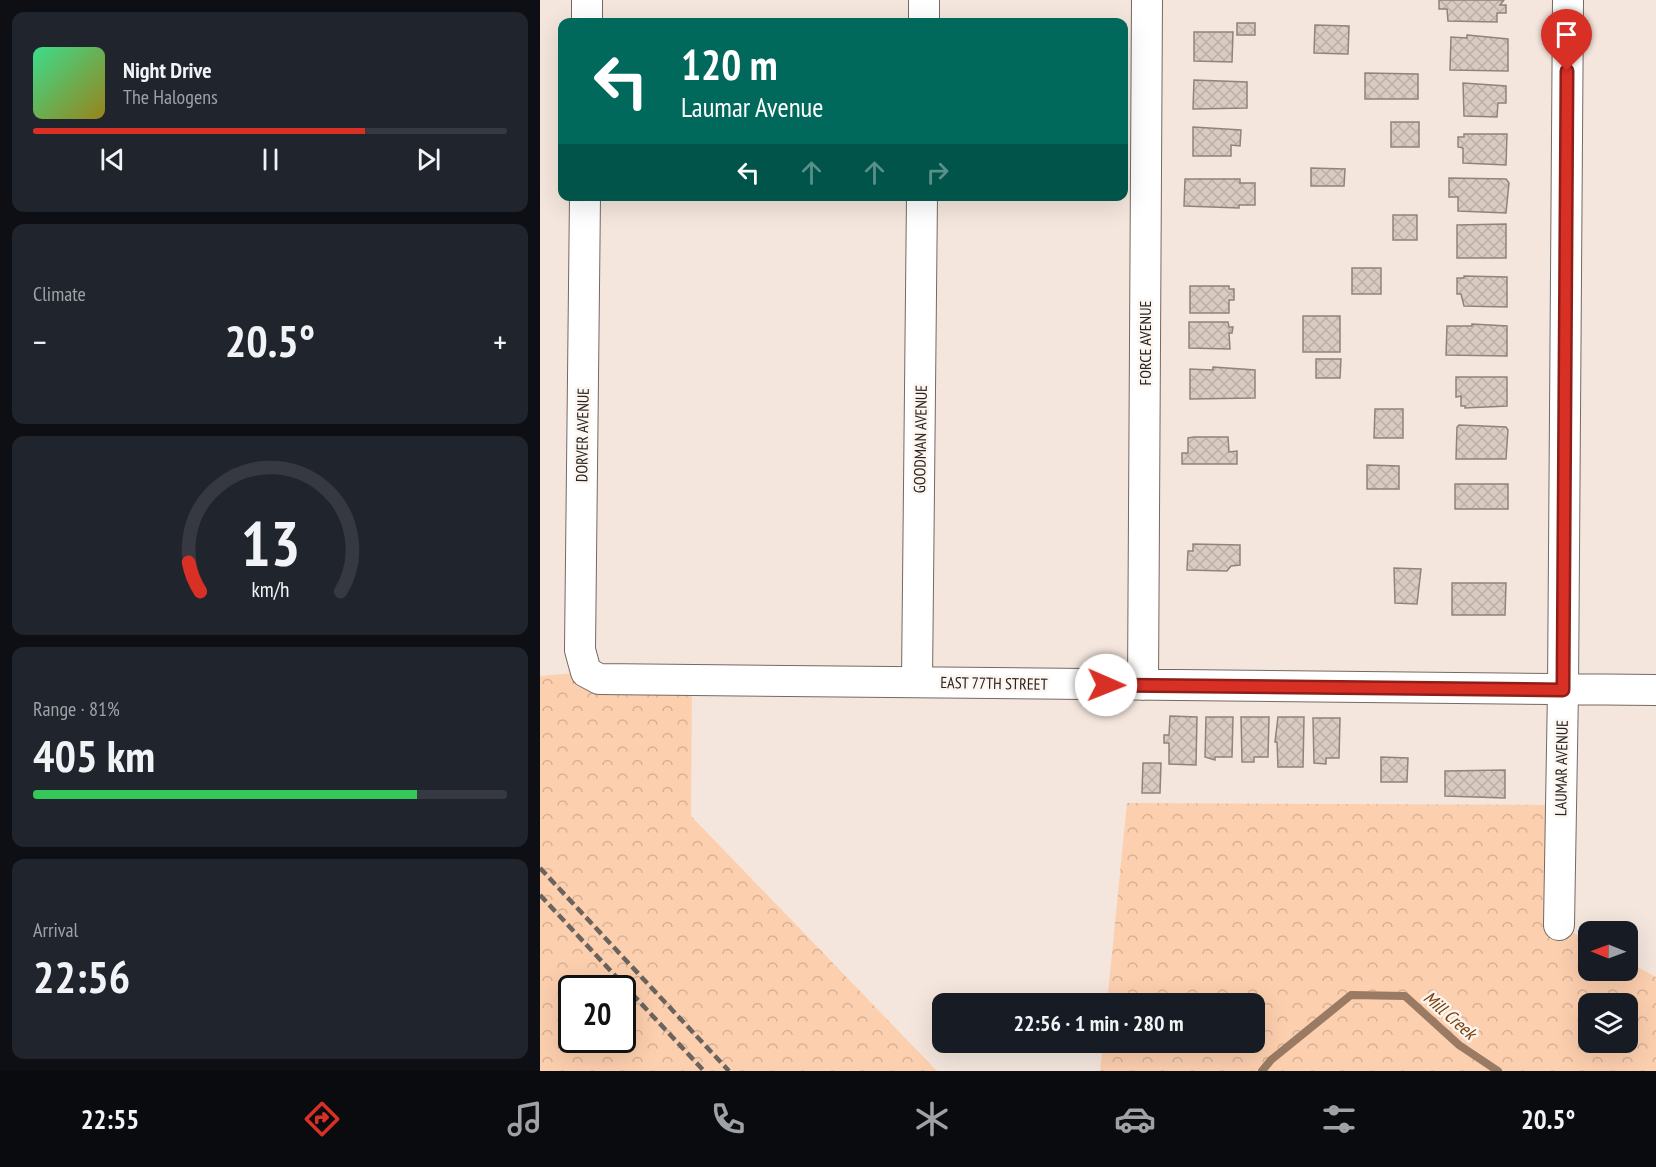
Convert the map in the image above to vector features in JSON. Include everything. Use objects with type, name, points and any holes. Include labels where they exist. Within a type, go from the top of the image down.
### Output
[{"type":"street","points":[[587,0],[587,18]]},
{"type":"street","points":[[924,0],[924,18]]},
{"type":"street","name":"FORCE AVENUE","points":[[1143,685],[1148,0]]},
{"type":"street","name":"LAUMAR AVENUE","points":[[1558,925],[1563,690],[1568,0]]},
{"type":"street","name":"DORVER AVENUE","points":[[585,201],[580,650],[586,672]]},
{"type":"street","name":"GOODMAN AVENUE","points":[[917,681],[922,201]]},
{"type":"street","name":"EAST 77TH STREET","points":[[586,672],[599,679],[1656,690]]},
{"type":"green space","points":[[586,672],[692,680],[691,816],[937,1071],[540,1071],[540,676]]},
{"type":"green space","points":[[1127,803],[1561,805],[1559,925],[1578,935],[1578,981],[1638,981],[1638,967],[1656,977],[1656,1071],[1100,1071],[1102,1053],[1265,1053],[1265,993],[1108,993]]},
{"type":"building","points":[[1439,0],[1504,0],[1500,5],[1506,5],[1506,13],[1497,13],[1497,22],[1448,21],[1447,9],[1439,9]]},
{"type":"building","points":[[1237,23],[1255,23],[1255,35],[1237,35]]},
{"type":"building","points":[[1315,25],[1349,26],[1348,54],[1314,53]]},
{"type":"building","points":[[1194,32],[1233,32],[1232,62],[1194,61]]},
{"type":"building","points":[[1467,35],[1508,39],[1508,71],[1450,70],[1451,37],[1467,38]]},
{"type":"building","points":[[1365,73],[1418,74],[1418,99],[1365,99]]},
{"type":"building","points":[[1194,80],[1247,82],[1247,108],[1193,109]]},
{"type":"building","points":[[1463,83],[1506,86],[1506,103],[1498,103],[1497,117],[1464,116]]},
{"type":"building","points":[[1391,122],[1419,122],[1419,147],[1391,147]]},
{"type":"building","points":[[1193,127],[1241,130],[1240,146],[1231,145],[1231,156],[1193,156]]},
{"type":"building","points":[[1464,134],[1507,134],[1506,165],[1463,163],[1463,148],[1458,147],[1458,137],[1464,137]]},
{"type":"building","points":[[1311,168],[1345,169],[1344,186],[1311,186]]},
{"type":"building","points":[[1449,178],[1506,179],[1509,183],[1506,213],[1458,211],[1458,197],[1449,197]]},
{"type":"building","points":[[1185,179],[1240,179],[1240,183],[1255,183],[1255,205],[1239,205],[1239,208],[1184,206]]},
{"type":"building","points":[[1393,215],[1417,215],[1417,240],[1393,240]]},
{"type":"building","points":[[1506,224],[1506,258],[1457,258],[1457,225]]},
{"type":"building","points":[[1352,268],[1381,268],[1381,294],[1352,294]]},
{"type":"building","points":[[1464,276],[1507,277],[1507,307],[1464,306],[1461,294],[1457,294],[1457,278],[1464,278]]},
{"type":"building","points":[[1190,286],[1229,286],[1229,289],[1234,289],[1234,300],[1229,300],[1229,313],[1190,313]]},
{"type":"building","points":[[1303,316],[1340,316],[1340,352],[1303,352]]},
{"type":"building","points":[[1189,322],[1228,322],[1229,327],[1233,327],[1232,333],[1229,333],[1230,349],[1189,348]]},
{"type":"building","points":[[1472,324],[1507,326],[1507,356],[1446,355],[1447,326],[1472,326]]},
{"type":"building","points":[[1316,359],[1341,359],[1340,378],[1316,378]]},
{"type":"building","points":[[1213,367],[1255,370],[1255,398],[1190,399],[1190,369],[1213,370]]},
{"type":"building","points":[[1456,377],[1507,377],[1507,406],[1465,408],[1461,406],[1461,396],[1456,397]]},
{"type":"building","points":[[1375,409],[1403,409],[1403,438],[1374,438]]},
{"type":"building","points":[[1459,425],[1506,427],[1508,430],[1506,459],[1456,459],[1457,427]]},
{"type":"building","points":[[1228,437],[1229,452],[1237,451],[1237,464],[1182,464],[1182,453],[1188,453],[1188,438]]},
{"type":"building","points":[[1367,465],[1399,466],[1399,489],[1367,489]]},
{"type":"building","points":[[1455,484],[1508,484],[1508,509],[1455,509]]},
{"type":"building","points":[[1193,544],[1240,545],[1240,565],[1231,566],[1227,571],[1187,570],[1188,551],[1193,551]]},
{"type":"building","points":[[1394,568],[1421,569],[1417,604],[1395,603]]},
{"type":"building","points":[[1452,583],[1506,583],[1505,615],[1452,615]]},
{"type":"building","points":[[1170,716],[1197,717],[1196,765],[1169,764],[1169,743],[1164,743],[1164,735],[1169,735]]},
{"type":"building","points":[[1206,717],[1233,717],[1232,757],[1215,757],[1215,760],[1205,757]]},
{"type":"building","points":[[1241,717],[1269,717],[1268,757],[1254,757],[1254,762],[1242,762]]},
{"type":"building","points":[[1278,717],[1304,717],[1303,767],[1278,767],[1277,742],[1275,742]]},
{"type":"building","points":[[1313,718],[1340,718],[1339,758],[1326,758],[1326,764],[1314,763]]},
{"type":"building","points":[[1381,757],[1408,758],[1407,782],[1381,782]]},
{"type":"building","points":[[1143,763],[1161,763],[1160,793],[1142,793]]},
{"type":"building","points":[[1505,770],[1505,798],[1445,796],[1445,771]]},
{"type":"waterway","name":"Mill Creek","points":[[1262,1071],[1271,1060],[1351,995],[1405,996],[1459,1045],[1498,1071]]},
{"type":"railway","points":[[540,868],[729,1071]]},
{"type":"railway","points":[[540,895],[704,1071]]},
{"type":"route","points":[[1106,685],[1563,690],[1567,71]]}]
